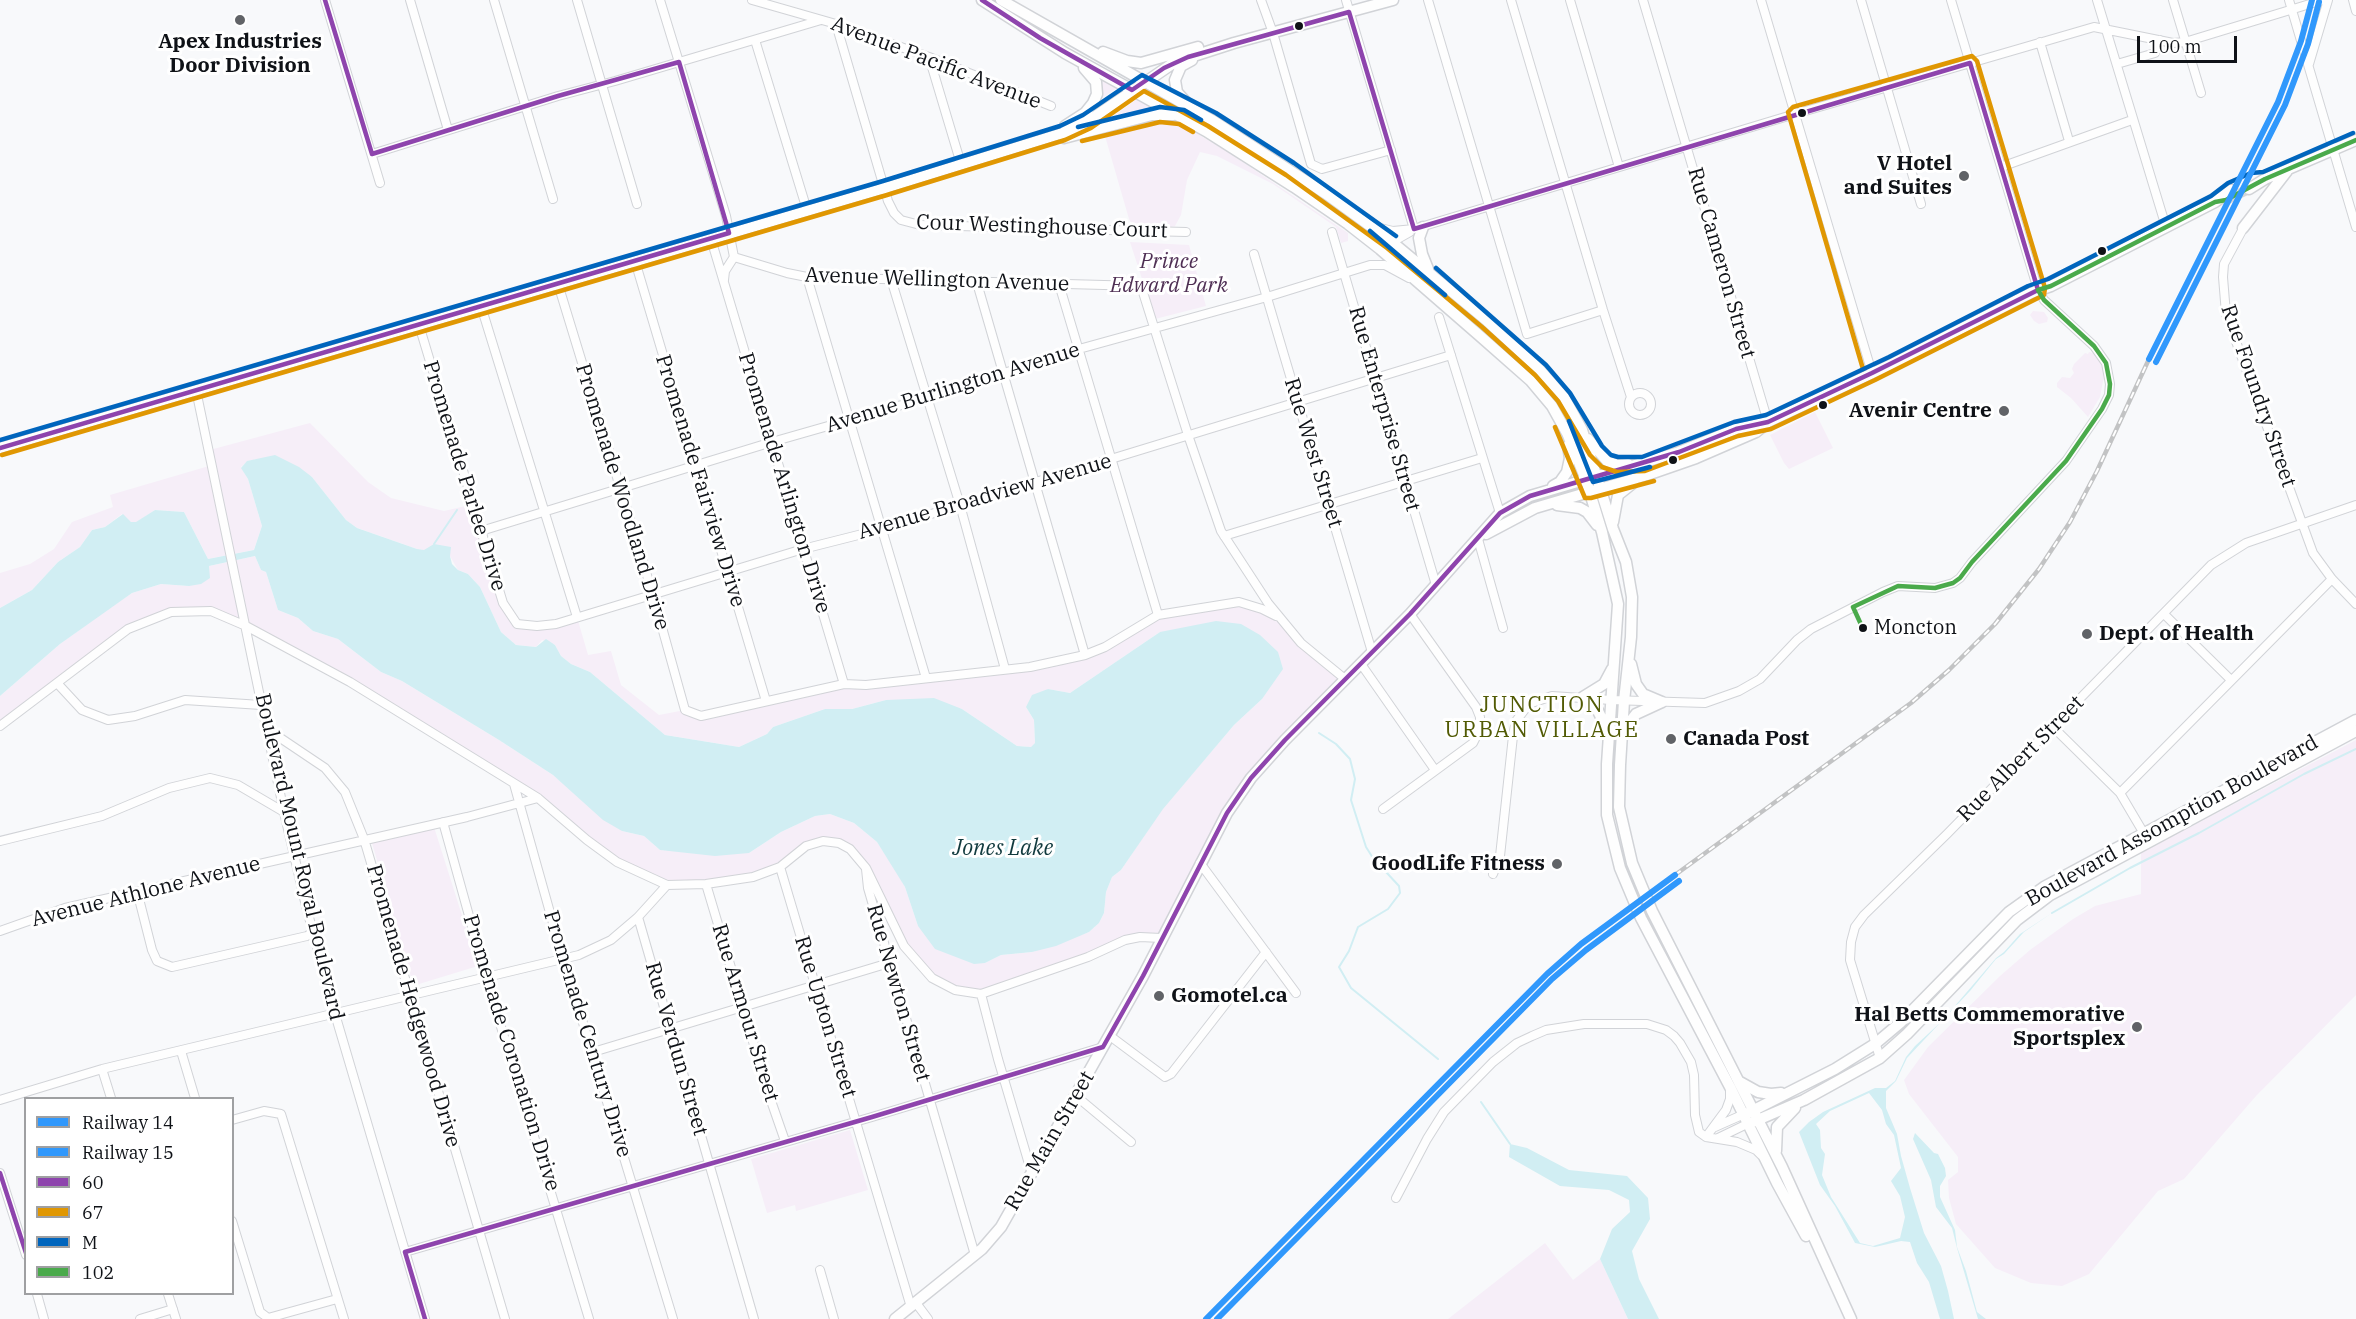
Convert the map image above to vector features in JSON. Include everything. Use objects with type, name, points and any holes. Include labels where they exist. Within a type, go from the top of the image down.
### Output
[{"type":"main road","points":[[982,0],[1065,53],[1182,117],[1294,187],[1380,249],[1531,381],[1552,406],[1593,484]]},
{"type":"main road","points":[[1001,0],[1030,19],[1212,120],[1290,169],[1369,225],[1431,274],[1540,370],[1564,397],[1596,451],[1607,461],[1617,465],[1643,464]]},
{"type":"main road","points":[[0,448],[1005,151],[1079,126],[1175,62],[1234,43],[1393,0]]},
{"type":"main road","points":[[1030,19],[1115,58],[1134,63],[1148,62],[1194,48],[1234,43]]},
{"type":"main road","points":[[1212,120],[1179,95],[1175,86],[1176,77],[1185,63],[1234,43]]},
{"type":"main road","points":[[1005,151],[1066,126],[1093,103],[1098,90],[1094,78],[1065,53]]},
{"type":"main road","points":[[1005,151],[1093,132],[1156,115],[1182,117]]},
{"type":"main road","points":[[2251,184],[2332,148],[2356,140]]},
{"type":"main road","points":[[2243,228],[2266,201],[2282,176],[2294,166]]},
{"type":"main road","points":[[1768,422],[2038,290],[2051,286],[2224,197]]},
{"type":"main road","points":[[1419,228],[1422,254],[1431,274]]},
{"type":"main road","name":"Rue Main Street","points":[[1478,539],[1502,524],[1593,484],[1736,429],[1768,422]]},
{"type":"main road","name":"Rue Main Street","points":[[895,1319],[975,1255],[1001,1227],[1110,1036],[1227,813],[1251,778],[1410,614],[1500,513],[1530,496],[1647,475],[1696,458],[1756,432],[1768,422]]},
{"type":"main road","points":[[1582,430],[1593,484],[1607,530],[1618,604],[1609,735],[1607,815],[1620,868],[1641,918],[1735,1084],[1761,1093],[1771,1094],[1793,1090]]},
{"type":"main road","points":[[1542,493],[1560,482],[1567,472],[1570,458],[1567,433]]},
{"type":"main road","points":[[1607,530],[1618,495],[1626,486],[1647,475]]},
{"type":"main road","points":[[1545,505],[1567,505],[1587,512],[1607,530],[1626,562],[1632,597],[1621,740],[1619,807],[1632,863],[1652,911],[1735,1084],[1765,1160],[1851,1319]]},
{"type":"main road","points":[[1609,735],[1601,715],[1583,697],[1604,684],[1611,673],[1616,655]]},
{"type":"main road","points":[[1629,658],[1636,684],[1643,694],[1662,702]]},
{"type":"main road","points":[[1621,740],[1636,714],[1662,702]]},
{"type":"main road","name":"Boulevard Assomption Boulevard","points":[[1748,1114],[1804,1100],[1880,1058],[1907,1034],[2017,920],[2050,895],[2145,837],[2356,720]]},
{"type":"main road","name":"Boulevard Assomption Boulevard","points":[[1748,1114],[1835,1070],[1875,1044],[1900,1023],[2009,912],[2044,887],[2356,731]]},
{"type":"main road","points":[[1776,1155],[1777,1127],[1787,1113],[1804,1100]]},
{"type":"main road","points":[[1748,1114],[1776,1155],[1842,1301]]},
{"type":"street","points":[[325,0],[380,183]]},
{"type":"street","points":[[410,0],[448,130]]},
{"type":"street","points":[[494,0],[553,199]]},
{"type":"street","points":[[577,0],[637,204]]},
{"type":"street","points":[[660,0],[729,233],[734,258],[725,271],[724,282]]},
{"type":"street","name":"Avenue Pacific Avenue","points":[[752,0],[836,24],[929,57],[1051,106]]},
{"type":"street","points":[[1261,0],[1273,33],[1311,164],[1322,169],[1390,150]]},
{"type":"street","points":[[1346,0],[1390,150],[1419,228]]},
{"type":"street","points":[[1428,0],[1527,334],[1603,310]]},
{"type":"street","points":[[1511,0],[1603,310],[1632,397]]},
{"type":"street","points":[[1570,0],[1619,167]]},
{"type":"street","name":"Rue Cameron Street","points":[[1643,0],[1768,422]]},
{"type":"street","points":[[1761,0],[1872,373]]},
{"type":"street","points":[[1861,0],[1921,204]]},
{"type":"street","points":[[1493,874],[1500,856],[1512,736],[1516,721],[1529,704],[1540,698],[1552,696],[1705,703],[1739,691],[1760,679],[1797,640],[1811,629],[1883,592],[1898,586],[1935,588],[1953,583],[2066,461],[2093,424],[2109,395],[2109,372],[2102,356],[2044,300],[2038,290],[1951,0]]},
{"type":"street","points":[[2097,0],[2166,227]]},
{"type":"street","points":[[2173,0],[2202,93]]},
{"type":"street","points":[[2289,0],[2356,227]]},
{"type":"street","points":[[1380,249],[1419,228],[1795,114],[2094,27],[2160,40],[2185,42],[2323,0]]},
{"type":"street","points":[[2309,66],[2328,0]]},
{"type":"street","points":[[2353,0],[2356,11]]},
{"type":"street","points":[[372,154],[526,106],[821,20]]},
{"type":"street","name":"Cour Westinghouse Court","points":[[836,24],[892,209],[897,217],[905,222],[914,225],[1186,232]]},
{"type":"street","points":[[755,40],[807,210]]},
{"type":"street","points":[[2116,64],[2155,53],[2160,40]]},
{"type":"street","points":[[2040,42],[2069,141]]},
{"type":"street","points":[[929,57],[962,164]]},
{"type":"street","points":[[2001,167],[2132,120]]},
{"type":"street","name":"Rue Foundry Street","points":[[2265,179],[2265,193],[2224,264],[2223,293],[2226,314],[2313,552],[2332,579],[2356,604]]},
{"type":"street","points":[[1369,225],[1393,231],[1419,228]]},
{"type":"street","name":"Rue Enterprise Street","points":[[1332,232],[1436,585]]},
{"type":"street","name":"Promenade Arlington Drive","points":[[711,239],[844,684]]},
{"type":"street","name":"Rue West Street","points":[[1254,254],[1372,652]]},
{"type":"street","name":"Avenue Wellington Avenue","points":[[734,258],[807,277],[1141,286],[1154,327]]},
{"type":"street","name":"Promenade Fairview Drive","points":[[634,261],[766,701]]},
{"type":"street","name":"Avenue Burlington Avenue","points":[[481,531],[772,442],[926,398],[1154,327],[1267,297],[1370,265],[1385,265],[1423,286]]},
{"type":"street","points":[[807,277],[926,678]]},
{"type":"street","points":[[891,279],[960,505],[1005,669]]},
{"type":"street","points":[[977,283],[1084,656]]},
{"type":"street","name":"Promenade Woodland Drive","points":[[558,284],[653,596],[685,710],[701,716],[766,701]]},
{"type":"street","points":[[1059,284],[1158,615]]},
{"type":"street","points":[[481,306],[577,618]]},
{"type":"street","points":[[1439,317],[1500,513]]},
{"type":"street","name":"Promenade Parlee Drive","points":[[419,325],[503,603],[517,624]]},
{"type":"street","points":[[1154,327],[1188,435],[1224,536],[1300,644],[1345,679]]},
{"type":"street","name":"Avenue Broadview Avenue","points":[[517,624],[537,626],[577,618],[803,549],[882,529],[1112,460],[1451,355]]},
{"type":"street","name":"Boulevard Mount Royal Boulevard","points":[[195,390],[284,812],[313,933],[334,1014],[425,1319]]},
{"type":"street","points":[[1224,536],[1482,458]]},
{"type":"street","name":"Rue Albert Street","points":[[1880,1058],[1850,960],[1855,927],[1864,915],[1919,863],[2211,565],[2246,543],[2356,505]]},
{"type":"street","points":[[1478,539],[1503,628]]},
{"type":"street","points":[[2120,793],[2332,579]]},
{"type":"street","points":[[766,701],[844,684],[866,685],[1005,669],[1084,656],[1105,647],[1158,615],[1239,602],[1262,609],[1280,618]]},
{"type":"street","points":[[0,726],[128,629],[171,612],[211,610],[246,626],[350,682],[538,798],[617,862],[667,885],[706,884],[753,877],[780,867],[806,846],[823,841],[839,843],[850,849],[866,868],[878,888],[893,926],[904,945],[932,978],[955,990],[981,994],[1088,957],[1125,940],[1140,937],[1161,938]]},
{"type":"street","points":[[1383,809],[1473,742],[1480,729],[1480,717],[1476,707],[1410,614]]},
{"type":"street","points":[[2164,614],[2231,680]]},
{"type":"street","points":[[1361,663],[1435,770]]},
{"type":"street","points":[[57,683],[82,710],[108,720],[135,716],[185,700],[261,705]]},
{"type":"street","points":[[2053,727],[2120,793],[2145,837]]},
{"type":"street","name":"Promenade Hedgewood Drive","points":[[267,729],[325,768],[345,792],[364,839],[505,1319]]},
{"type":"street","points":[[0,841],[102,816],[169,788],[210,778],[238,785],[284,812]]},
{"type":"street","name":"Promenade Century Drive","points":[[514,783],[556,934],[565,957],[673,1319]]},
{"type":"street","name":"Avenue Athlone Avenue","points":[[0,931],[65,908],[443,822],[538,798]]},
{"type":"street","name":"Promenade Coronation Drive","points":[[443,822],[486,977],[590,1319]]},
{"type":"street","points":[[1200,863],[1296,993]]},
{"type":"street","name":"Rue Upton Street","points":[[780,867],[913,1305]]},
{"type":"street","name":"Rue Newton Street","points":[[866,868],[867,888],[975,1255]]},
{"type":"street","name":"Rue Armour Street","points":[[706,884],[785,1141]]},
{"type":"street","points":[[0,1100],[102,1069],[579,955],[611,940],[638,917],[667,885]]},
{"type":"street","points":[[137,891],[157,961],[172,967],[313,933]]},
{"type":"street","name":"Rue Verdun Street","points":[[638,917],[754,1319]]},
{"type":"street","points":[[1110,1036],[1165,1077],[1171,1074],[1266,952]]},
{"type":"street","points":[[593,1052],[816,983],[890,963]]},
{"type":"street","points":[[981,994],[1032,1174]]},
{"type":"street","points":[[1396,1197],[1435,1125],[1456,1098],[1517,1043],[1546,1030],[1566,1026],[1604,1023],[1647,1024],[1666,1030],[1680,1043],[1690,1062],[1694,1075],[1696,1125],[1699,1132],[1706,1137],[1731,1140],[1747,1145],[1756,1150],[1765,1160]]},
{"type":"street","points":[[405,1252],[1103,1047]]},
{"type":"street","points":[[181,1051],[195,1097]]},
{"type":"street","points":[[102,1069],[111,1097]]},
{"type":"street","points":[[1706,1137],[1726,1110],[1735,1084]]},
{"type":"street","points":[[1076,1096],[1131,1142]]},
{"type":"street","points":[[234,1119],[264,1111],[281,1114],[344,1319]]},
{"type":"street","name":"Boulevard Assomption Boulevard","points":[[1711,1128],[1748,1114]]},
{"type":"street","name":"Boulevard Assomption Boulevard","points":[[1717,1139],[1748,1114]]},
{"type":"street","points":[[0,1173],[24,1249]]},
{"type":"street","points":[[234,1228],[260,1312],[268,1318],[337,1299]]},
{"type":"street","points":[[820,1270],[834,1319]]},
{"type":"street","points":[[38,1295],[44,1319]]},
{"type":"street","points":[[169,1295],[176,1319]]},
{"type":"street","points":[[913,1305],[928,1319]]},
{"type":"street","points":[[140,1319],[173,1309]]},
{"type":"green space","points":[[1100,79],[1117,88],[1101,99],[1102,88]]},
{"type":"green space","points":[[1137,99],[1153,108],[1154,111],[1104,123]]},
{"type":"green space","points":[[1157,119],[1176,121],[1228,152],[1348,233],[1348,241],[1341,243],[1336,227],[1273,184],[1217,156],[1200,152],[1187,180],[1181,215],[1175,226],[1167,228],[1133,226],[1105,136]]},
{"type":"green space","name":"Prince Edward Park","points":[[1130,242],[1189,245],[1206,306],[1155,319]]},
{"type":"green space","points":[[2033,311],[2044,312],[2048,318],[2047,322],[2039,324],[2034,321],[2030,315]]},
{"type":"green space","points":[[2089,352],[2098,358],[2106,377],[2100,397],[2088,417],[2071,398],[2057,387],[2057,383],[2062,377],[2070,378],[2074,373],[2072,369],[2074,364]]},
{"type":"green space","points":[[1815,412],[1833,448],[1789,469],[1770,435]]},
{"type":"green space","points":[[310,423],[368,482],[391,498],[444,511],[470,505],[503,603],[517,624],[537,626],[577,617],[588,655],[611,651],[621,685],[659,715],[685,710],[701,716],[844,684],[1030,667],[1085,655],[1158,615],[1239,602],[1280,618],[1301,643],[1345,679],[1251,778],[1161,938],[1140,937],[997,989],[969,993],[932,978],[904,946],[866,868],[839,843],[806,846],[769,872],[667,885],[617,862],[538,798],[350,682],[211,611],[171,612],[128,629],[0,726],[0,696],[60,644],[132,593],[161,584],[189,586],[209,566],[255,556],[261,570],[266,572],[278,610],[298,618],[313,631],[338,639],[381,672],[402,681],[499,740],[553,775],[622,831],[644,836],[660,850],[749,853],[781,832],[815,816],[830,814],[854,823],[877,842],[905,887],[918,926],[985,963],[1001,955],[1032,952],[1089,932],[1099,923],[1104,913],[1106,892],[1112,877],[1121,870],[1162,809],[1234,725],[1262,699],[1160,632],[1070,693],[1048,689],[1026,707],[1034,720],[1035,743],[1031,747],[1017,746],[962,709],[886,700],[852,709],[825,709],[773,727],[767,734],[739,747],[665,735],[590,672],[571,664],[561,656],[555,645],[542,640],[536,647],[516,645],[501,632],[480,587],[468,574],[458,570],[450,556],[417,549],[357,528],[346,520],[312,477],[258,459],[248,461],[241,467],[248,479],[262,526],[254,550],[208,559],[184,512],[155,510],[137,522],[131,522],[122,514],[105,527],[92,530],[80,547],[58,562],[32,590],[0,608],[0,573],[30,564],[54,549],[72,522],[113,507],[110,495],[209,466],[206,451]]},
{"type":"green space","name":"Hal Betts Commemorative Sportsplex","points":[[2356,740],[2356,995],[2256,1096],[2184,1179],[2158,1191],[2089,1274],[2062,1286],[2031,1283],[1995,1268],[1956,1224],[1949,1198],[1948,1180],[1958,1172],[1958,1157],[1909,1094],[1904,1080],[1928,1047],[2000,976],[2030,950],[2095,906],[2141,894],[2141,853]]},
{"type":"green space","points":[[434,827],[478,966],[413,984],[372,843]]},
{"type":"green space","points":[[850,1130],[868,1190],[796,1211],[795,1205],[767,1213],[751,1159]]},
{"type":"green space","points":[[1545,1243],[1573,1280],[1600,1259],[1628,1319],[1448,1319]]},
{"type":"water","name":"Jones Lake","points":[[275,455],[299,467],[312,477],[346,520],[357,528],[417,549],[424,550],[434,544],[451,547],[452,564],[458,570],[468,574],[480,587],[501,632],[516,645],[536,647],[546,639],[555,645],[561,656],[571,664],[590,672],[665,735],[739,747],[767,734],[773,727],[825,709],[852,709],[886,700],[934,698],[962,709],[1017,746],[1031,747],[1035,743],[1034,720],[1026,707],[1032,695],[1048,689],[1070,693],[1160,632],[1216,621],[1241,624],[1260,635],[1278,652],[1283,669],[1262,699],[1234,725],[1163,809],[1121,870],[1112,877],[1106,892],[1104,913],[1099,923],[1089,932],[1056,946],[1032,952],[1001,955],[985,963],[974,964],[935,949],[918,926],[905,887],[877,842],[854,823],[830,814],[815,816],[781,832],[749,853],[715,856],[660,850],[644,836],[622,831],[603,820],[553,775],[499,740],[402,681],[381,672],[338,639],[313,631],[298,618],[278,610],[266,572],[261,570],[255,556],[209,566],[210,578],[201,584],[189,586],[161,584],[132,593],[60,644],[0,696],[0,608],[32,590],[58,562],[80,547],[92,530],[105,527],[123,514],[131,522],[136,522],[155,510],[184,512],[208,559],[254,550],[262,526],[248,479],[241,468],[247,461]]},
{"type":"water","points":[[2052,913],[2024,932],[2004,954],[1996,959],[1944,1018],[1996,958],[2020,934]]},
{"type":"water","points":[[1940,1022],[1907,1058],[1896,1081],[1886,1091],[1886,1108],[1897,1134],[1901,1156],[1924,1233],[1941,1266],[1954,1319],[1940,1319],[1929,1282],[1917,1263],[1910,1242],[1901,1241],[1875,1247],[1855,1243],[1835,1206],[1820,1185],[1799,1132],[1823,1112],[1875,1088],[1886,1088],[1895,1081],[1906,1057]],"holes":[[[1869,1093],[1882,1110],[1886,1124],[1894,1135],[1901,1168],[1891,1181],[1900,1196],[1905,1217],[1900,1238],[1873,1246],[1860,1243],[1831,1197],[1822,1175],[1825,1154],[1821,1148],[1820,1130],[1816,1124],[1830,1111]]]},
{"type":"water","points":[[1915,1133],[1934,1153],[1938,1154],[1945,1168],[1946,1176],[1940,1186],[1940,1197],[1955,1230],[1957,1247],[1977,1312],[1986,1319],[1978,1319],[1957,1248],[1952,1228],[1936,1207],[1931,1180],[1913,1139]]},
{"type":"water","points":[[1510,1144],[1527,1148],[1569,1170],[1627,1176],[1648,1198],[1650,1219],[1632,1251],[1639,1279],[1659,1319],[1628,1319],[1600,1259],[1612,1229],[1630,1212],[1629,1200],[1609,1190],[1560,1186],[1509,1157]]},
{"type":"waterway","points":[[434,544],[457,510]]},
{"type":"waterway","points":[[1319,733],[1336,744],[1350,759],[1355,779],[1351,800],[1366,847],[1399,886],[1400,893],[1388,909],[1358,927],[1349,951],[1339,967],[1351,988],[1438,1059]]},
{"type":"waterway","points":[[2052,913],[2304,774],[2356,749]]},
{"type":"waterway","points":[[1481,1102],[1510,1144]]},
{"type":"tunnel","points":[[2226,200],[2249,189]]},
{"type":"railway","points":[[1675,875],[1911,703],[1949,670],[1995,624],[2039,569],[2070,522],[2097,471],[2149,359]]},
{"type":"rail line","name":"14","points":[[2149,359],[2278,102],[2301,41],[2312,0]]},
{"type":"rail line","name":"15","points":[[2156,362],[2285,105],[2308,44],[2319,2]]},
{"type":"rail line","name":"14","points":[[1206,1319],[1547,974],[1581,944],[1675,875]]},
{"type":"rail line","name":"15","points":[[1217,1319],[1552,979],[1586,950],[1679,881]]},
{"type":"transit line","name":"60","points":[[0,448],[729,233],[679,62],[558,96],[372,154],[325,0]]},
{"type":"transit line","name":"60","points":[[425,1319],[405,1252],[872,1117],[1103,1047],[1143,976],[1227,813],[1251,778],[1285,740],[1410,614],[1500,513],[1530,496],[1679,452],[1736,429],[1768,422],[2038,290],[1970,63],[1414,229],[1349,12],[1188,57],[1164,68],[1132,90],[1040,38],[982,0]]},
{"type":"transit line","name":"67","points":[[2,455],[887,195],[1065,140],[1091,128],[1144,91],[1208,126],[1286,175],[1387,248],[1482,327],[1535,375],[1558,401],[1590,455],[1602,467],[1617,472],[1645,471],[1738,436],[1771,429],[1875,380],[2044,295],[2045,288],[1977,61],[1972,56],[1793,107],[1788,112],[1863,369]]},
{"type":"transit line","name":"M","points":[[0,440],[883,181],[1060,126],[1083,115],[1142,75],[1216,113],[1294,163],[1396,236]]},
{"type":"transit line","name":"M","points":[[1078,127],[1160,107],[1184,110],[1201,120]]},
{"type":"transit line","name":"67","points":[[1082,141],[1160,122],[1179,124],[1193,132]]},
{"type":"transit line","name":"M","points":[[1436,268],[1546,365],[1570,393],[1602,446],[1611,455],[1642,457],[1734,422],[1766,415],[1889,357],[2028,286],[2048,279],[2211,196],[2228,183],[2251,173],[2263,172],[2353,133]]},
{"type":"transit line","name":"102","points":[[1864,631],[1853,607],[1898,586],[1935,588],[1953,583],[1960,578],[1972,562],[2066,461],[2102,409],[2109,395],[2110,384],[2106,363],[2094,346],[2044,300],[2038,290],[2051,286],[2215,202],[2226,200],[2265,179],[2356,140]]},
{"type":"transit line","name":"M","points":[[1370,231],[1445,295]]},
{"type":"transit line","name":"M","points":[[1569,421],[1593,482],[1650,467]]},
{"type":"transit line","name":"67","points":[[1555,427],[1585,498],[1654,481]]},
{"type":"transit line","name":"60","points":[[0,1173],[24,1247]]},
{"type":"place","name":"Apex Industries Door Division","points":[[240,20]]},
{"type":"place","name":"V Hotel and Suites","points":[[1964,176]]},
{"type":"place","name":"Avenir Centre","points":[[2004,411]]},
{"type":"place","name":"Moncton","points":[[1863,628]]},
{"type":"place","name":"Dept. of Health","points":[[2087,634]]},
{"type":"place","name":"Canada Post","points":[[1671,739]]},
{"type":"place","name":"GoodLife Fitness","points":[[1557,864]]},
{"type":"place","name":"Gomotel.ca","points":[[1159,996]]},
{"type":"place","name":"Hal Betts Commemorative Sportsplex","points":[[2137,1027]]},
{"type":"district","name":"JUNCTION URBAN VILLAGE","points":[[1542,718]]}]
